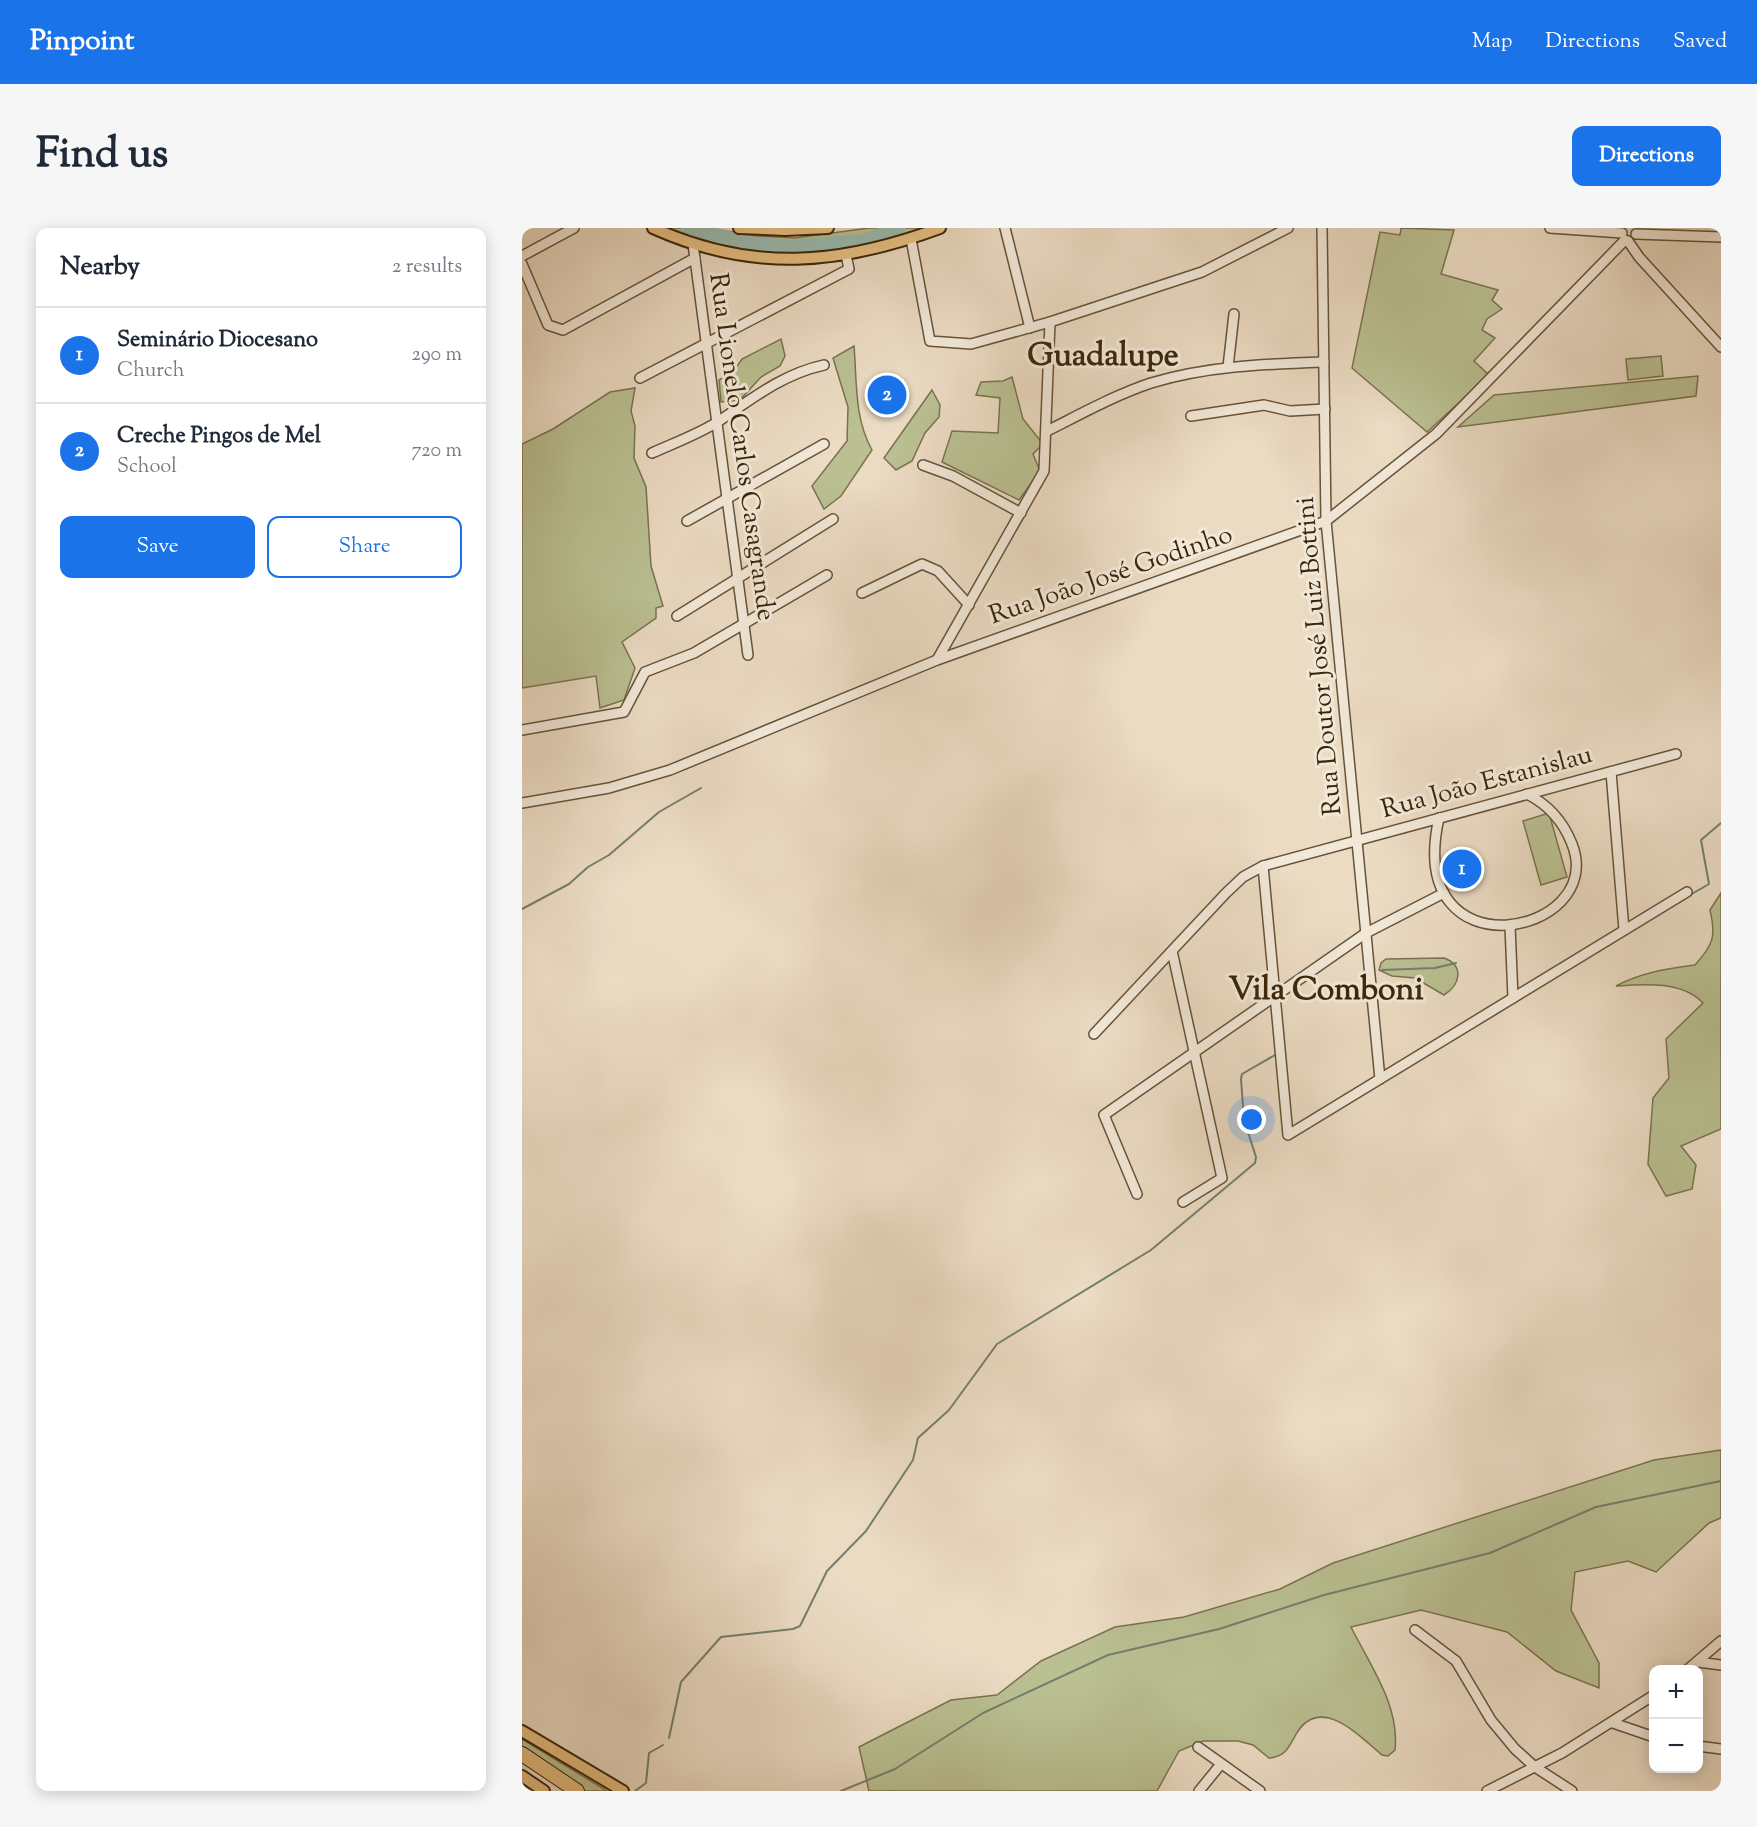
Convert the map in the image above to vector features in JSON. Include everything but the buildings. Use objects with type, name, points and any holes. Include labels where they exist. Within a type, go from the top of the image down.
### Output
[{"type":"highway","points":[[522,1754],[577,1791]]},
{"type":"main road","points":[[653,228],[693,244],[761,258],[807,260],[846,255],[911,239],[940,228]]},
{"type":"main road","points":[[739,228],[828,228]]},
{"type":"main road","points":[[522,1731],[623,1791]]},
{"type":"main road","points":[[522,1776],[544,1791]]},
{"type":"street","points":[[522,256],[574,228]]},
{"type":"street","points":[[1005,228],[1030,328]]},
{"type":"street","points":[[911,239],[930,341],[970,344],[1050,322],[1196,274],[1288,228]]},
{"type":"street","name":"Rua Doutor José Luiz Bottini","points":[[1322,228],[1326,520],[1380,1079]]},
{"type":"street","points":[[1550,228],[1629,235],[1649,231],[1721,237]]},
{"type":"street","points":[[1629,235],[1647,263],[1721,347]]},
{"type":"street","name":"Rua João José Godinho","points":[[522,803],[609,788],[670,770],[937,660],[1326,520],[1436,434],[1629,235]]},
{"type":"street","name":"Rua Lionelo Carlos Casagrande","points":[[693,244],[748,655]]},
{"type":"street","points":[[640,378],[849,269],[846,255]]},
{"type":"street","points":[[522,264],[549,325],[558,330],[568,329],[695,258]]},
{"type":"street","points":[[1228,367],[1234,314]]},
{"type":"street","points":[[937,660],[1044,471],[1050,322]]},
{"type":"street","points":[[1047,431],[1150,384],[1228,367],[1324,362]]},
{"type":"street","points":[[652,453],[717,422],[776,383],[808,369],[824,365]]},
{"type":"street","points":[[1191,416],[1264,405],[1290,411],[1325,409]]},
{"type":"street","points":[[687,521],[824,444]]},
{"type":"street","points":[[923,465],[953,476],[1022,513]]},
{"type":"street","points":[[676,616],[833,519]]},
{"type":"street","points":[[862,593],[922,564],[938,571],[969,605]]},
{"type":"street","points":[[522,730],[624,712],[632,699],[636,685],[645,672],[694,653],[828,575]]},
{"type":"street","name":"Rua João Estanislau","points":[[1094,1034],[1234,885],[1263,866],[1676,754]]},
{"type":"street","points":[[1611,772],[1624,930]]},
{"type":"street","points":[[1439,818],[1433,863],[1444,893],[1459,910],[1477,922],[1498,927],[1510,926],[1532,919],[1562,901],[1569,892],[1576,874],[1574,848],[1561,822],[1547,806],[1527,794]]},
{"type":"street","points":[[1263,866],[1288,1135],[1687,892]]},
{"type":"street","points":[[1137,1194],[1104,1115],[1366,933],[1444,893]]},
{"type":"street","points":[[1510,926],[1513,998]]},
{"type":"street","points":[[1172,951],[1222,1178],[1183,1202]]},
{"type":"street","points":[[1415,1630],[1456,1661],[1502,1735],[1535,1767],[1572,1791]]},
{"type":"street","points":[[1694,1665],[1721,1641]]},
{"type":"street","points":[[1698,1662],[1721,1665]]},
{"type":"street","points":[[1487,1791],[1613,1723],[1649,1698]]},
{"type":"street","points":[[1613,1723],[1649,1736]]},
{"type":"street","points":[[1198,1747],[1260,1791]]},
{"type":"street","points":[[1703,1747],[1721,1749]]},
{"type":"street","points":[[1199,1791],[1221,1764]]},
{"type":"green space","points":[[663,228],[707,228],[756,236],[795,238],[869,228],[928,228],[849,248],[823,252],[769,253],[715,246]]},
{"type":"green space","points":[[1401,228],[1454,230],[1441,274],[1498,290],[1492,300],[1502,309],[1487,319],[1482,330],[1495,338],[1474,361],[1489,375],[1427,432],[1352,368],[1380,232],[1400,235]]},
{"type":"green space","points":[[781,339],[785,356],[780,366],[761,377],[740,400],[721,402],[719,380],[733,372],[742,359]]},
{"type":"green space","points":[[854,346],[859,412],[872,450],[841,496],[824,509],[812,486],[847,441],[848,407],[833,358]]},
{"type":"green space","points":[[1661,356],[1663,376],[1628,380],[1626,359]]},
{"type":"green space","points":[[1698,376],[1696,396],[1458,427],[1494,395]]},
{"type":"green space","points":[[1012,377],[1023,419],[1043,444],[1033,454],[1040,471],[1019,500],[942,462],[952,431],[998,433],[1000,398],[976,395],[981,382],[1003,381]]},
{"type":"green space","points":[[635,388],[631,411],[635,426],[634,458],[646,487],[651,566],[663,606],[656,608],[656,618],[622,642],[635,668],[624,700],[600,708],[596,676],[522,688],[522,444],[553,429],[610,392]]},
{"type":"green space","points":[[932,390],[940,405],[939,417],[925,433],[912,461],[896,470],[884,458]]},
{"type":"green space","points":[[1549,813],[1567,877],[1541,885],[1523,821]]},
{"type":"green space","points":[[1721,893],[1721,1129],[1681,1146],[1696,1165],[1692,1189],[1666,1196],[1648,1164],[1653,1098],[1669,1078],[1666,1039],[1703,1003],[1685,991],[1674,987],[1616,986],[1645,974],[1695,965],[1710,945],[1713,927],[1710,910]]},
{"type":"green space","points":[[1444,958],[1455,966],[1458,976],[1454,986],[1444,995],[1415,978],[1392,976],[1379,970],[1381,963],[1386,959]]},
{"type":"green space","points":[[1721,1450],[1721,1518],[1709,1523],[1656,1572],[1628,1561],[1575,1572],[1571,1610],[1599,1663],[1599,1688],[1556,1671],[1507,1632],[1421,1610],[1351,1627],[1382,1686],[1393,1718],[1395,1750],[1388,1756],[1382,1755],[1339,1722],[1327,1718],[1315,1718],[1305,1723],[1285,1752],[1274,1757],[1269,1758],[1253,1745],[1238,1741],[1203,1741],[1179,1751],[1157,1791],[869,1791],[859,1747],[951,1700],[997,1695],[1041,1661],[1115,1627],[1184,1617],[1280,1589],[1333,1563],[1654,1460]]},
{"type":"green space","points":[[522,1739],[607,1791],[582,1791],[522,1750]]},
{"type":"waterway","points":[[688,228],[748,243],[791,247],[863,241],[899,228]]},
{"type":"waterway","points":[[522,909],[569,884],[588,867],[609,855],[659,812],[701,788]]},
{"type":"waterway","points":[[1690,895],[1709,884],[1701,840],[1721,823]]},
{"type":"waterway","points":[[1382,970],[1435,968],[1456,963]]},
{"type":"waterway","points":[[669,1738],[681,1682],[721,1637],[793,1629],[800,1626],[827,1571],[866,1531],[913,1460],[918,1438],[949,1410],[997,1344],[1151,1250],[1255,1163],[1256,1157],[1244,1120],[1241,1079],[1242,1074],[1275,1055]]},
{"type":"waterway","points":[[841,1791],[895,1769],[983,1713],[1108,1655],[1219,1629],[1324,1595],[1490,1553],[1596,1507],[1721,1481]]},
{"type":"waterway","points":[[635,1791],[646,1783],[649,1753],[663,1745]]},
{"type":"place","name":"Creche Pingos de Mel","points":[[887,395]]},
{"type":"place","name":"Seminário Diocesano","points":[[1462,869]]},
{"type":"district","name":"Guadalupe","points":[[1103,357]]},
{"type":"district","name":"Vila Comboni","points":[[1326,991]]}]
